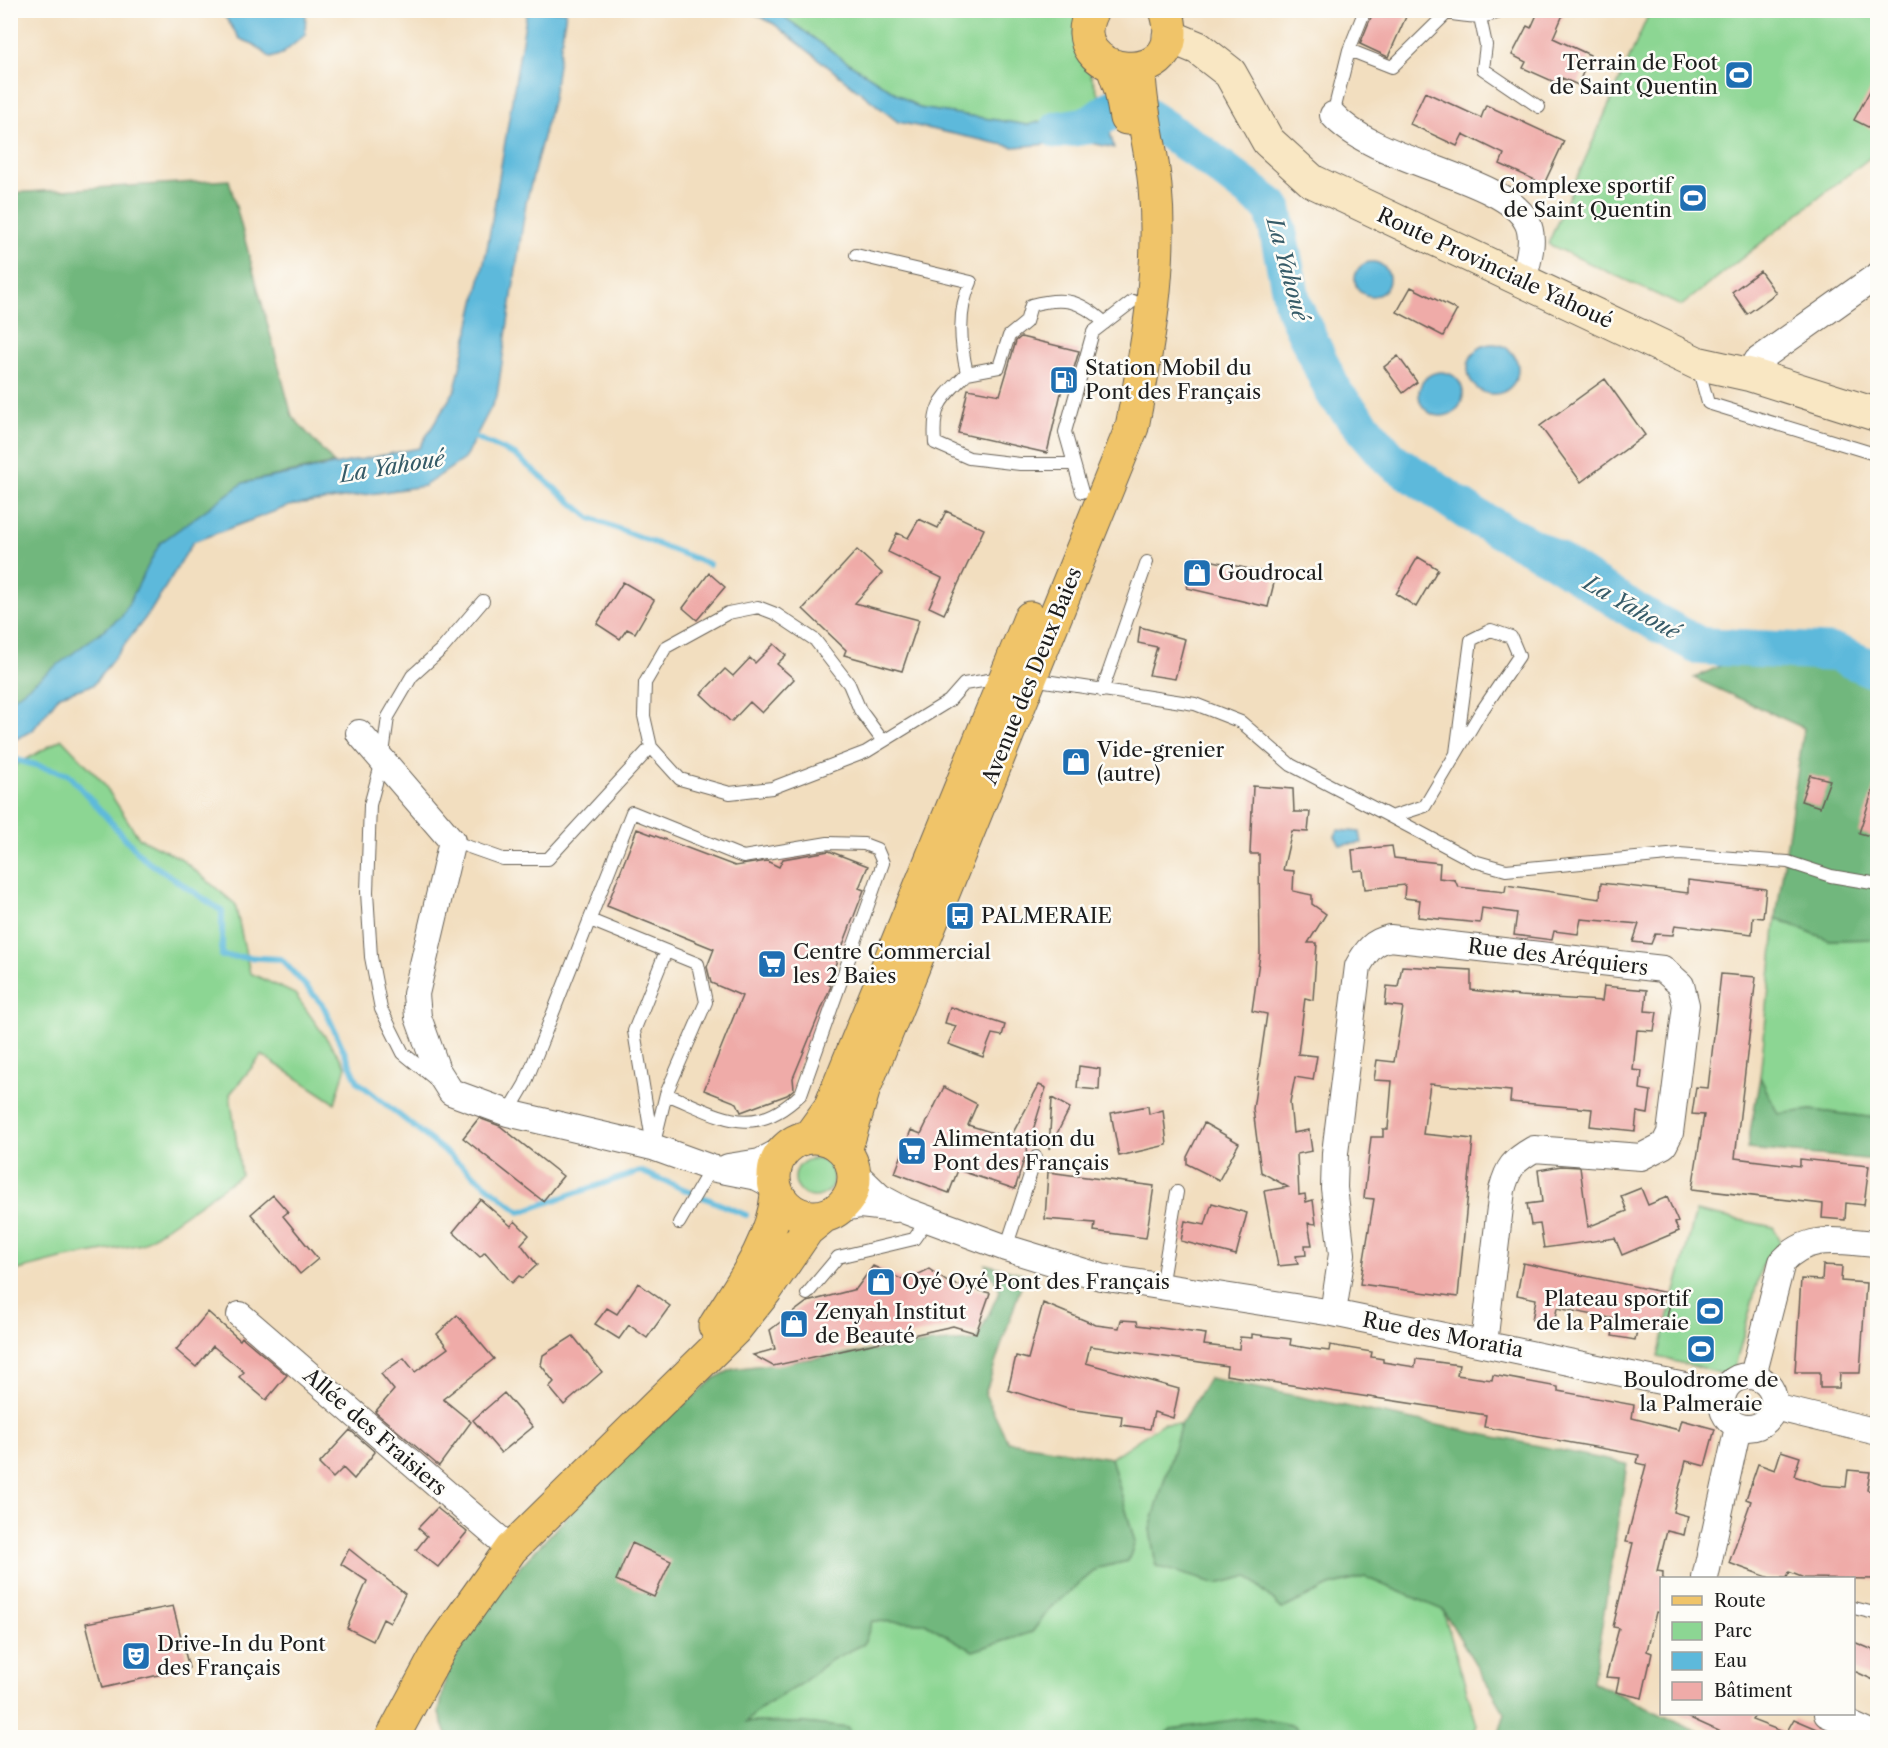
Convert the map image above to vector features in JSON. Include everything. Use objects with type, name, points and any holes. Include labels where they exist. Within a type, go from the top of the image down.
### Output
[{"type":"main road","points":[[1092,10],[1087,28],[1094,52],[1128,78],[1146,185]]},
{"type":"main road","points":[[1128,78],[1159,57],[1168,23]]},
{"type":"main road","name":"Route Provinciale Yahoué","points":[[1168,23],[1230,73],[1268,141],[1312,182],[1697,363],[1751,375],[1878,415]]},
{"type":"main road","name":"Avenue des Deux Baies","points":[[850,1162],[864,1088],[1018,679],[1078,478],[1110,424],[1132,326],[1146,185]]},
{"type":"main road","name":"Avenue des Deux Baies","points":[[797,1143],[830,1108],[1018,679],[1132,428],[1150,327],[1158,241],[1146,185]]},
{"type":"main road","points":[[392,1737],[441,1647],[511,1549],[674,1391],[735,1329],[766,1290],[807,1230],[848,1199],[854,1186],[850,1162],[823,1137],[797,1143],[774,1169],[775,1217],[753,1263],[674,1391]]},
{"type":"main road","points":[[776,1191],[790,1210],[800,1215],[831,1213]]},
{"type":"street","points":[[1333,115],[1346,130],[1398,156],[1506,200],[1528,222],[1530,253],[1523,280]]},
{"type":"street","points":[[1751,375],[1757,361],[1878,275]]},
{"type":"street","points":[[359,733],[452,841],[416,994],[418,1017],[437,1070],[451,1092],[508,1113],[653,1147],[706,1181],[758,1177],[776,1191]]},
{"type":"street","name":"Rue des Aréquiers","points":[[1333,1313],[1342,1254],[1334,1188],[1335,1153],[1358,966],[1366,951],[1377,941],[1390,938],[1664,969],[1681,985],[1686,1005],[1670,1133],[1664,1145],[1641,1156],[1534,1149],[1520,1157],[1508,1170],[1502,1190],[1484,1344]]},
{"type":"street","points":[[706,1181],[760,1162],[797,1143]]},
{"type":"street","name":"Rue des Moratia","points":[[850,1162],[880,1197],[917,1215],[1006,1248],[1101,1278],[1333,1313],[1723,1394]]},
{"type":"street","name":"Rue des Moratia","points":[[831,1213],[860,1205],[917,1215]]},
{"type":"street","points":[[1753,1376],[1782,1262],[1793,1250],[1806,1243],[1821,1240],[1878,1244]]},
{"type":"street","name":"Allée des Fraisiers","points":[[240,1315],[511,1549]]},
{"type":"street","points":[[1746,1376],[1753,1376],[1767,1384],[1772,1391],[1774,1407],[1772,1414],[1761,1426],[1745,1429],[1738,1427],[1726,1417],[1722,1410],[1723,1394],[1732,1382],[1746,1376]]},
{"type":"street","points":[[1774,1407],[1878,1432]]},
{"type":"street","points":[[1705,1577],[1738,1427]]},
{"type":"street","points":[[1831,1715],[1878,1737]]},
{"type":"lane","points":[[1333,115],[1348,50],[1365,10]]},
{"type":"lane","points":[[1348,50],[1392,67],[1447,12],[1480,17],[1505,10]]},
{"type":"lane","points":[[1480,17],[1486,45],[1483,69],[1539,107]]},
{"type":"lane","points":[[856,255],[971,282],[964,297],[960,344],[967,372]]},
{"type":"lane","points":[[1105,323],[1086,305],[1053,299],[1031,305],[1026,322],[1009,336],[999,367],[967,372],[941,400],[933,417],[935,443],[969,458],[1020,464],[1078,478],[1065,432],[1093,332],[1105,323],[1133,301]]},
{"type":"lane","points":[[1697,363],[1708,403],[1878,454]]},
{"type":"lane","points":[[1102,691],[1147,562]]},
{"type":"lane","points":[[451,1092],[404,1053],[381,1009],[371,957],[367,892],[370,805],[382,761],[388,717],[412,676],[443,648],[483,601]]},
{"type":"lane","points":[[882,740],[860,710],[849,684],[815,640],[776,614],[758,607],[728,613],[666,647],[645,683],[644,716],[651,747],[680,779],[730,794],[772,788],[866,752],[949,700],[964,684],[1018,679],[1195,704],[1241,722],[1291,765],[1474,861],[1506,870],[1679,854],[1788,862],[1832,876],[1878,884]]},
{"type":"lane","points":[[1391,817],[1425,806],[1456,753],[1519,656],[1511,637],[1491,630],[1471,640],[1456,753]]},
{"type":"lane","points":[[452,841],[503,859],[548,859],[651,747]]},
{"type":"lane","points":[[508,1113],[525,1084],[632,812],[743,856],[828,843],[864,844],[877,849],[883,863],[801,1094],[785,1109],[754,1122],[739,1122],[666,1094]]},
{"type":"lane","points":[[590,920],[698,964],[706,1002],[666,1094],[653,1147]]},
{"type":"lane","points":[[653,1147],[634,1031],[666,951]]},
{"type":"lane","points":[[1006,1248],[1036,1157]]},
{"type":"lane","points":[[679,1223],[706,1181]]},
{"type":"lane","points":[[1161,1287],[1177,1192]]},
{"type":"lane","points":[[807,1294],[837,1257],[914,1239],[917,1215]]},
{"type":"lane","points":[[1855,1608],[1878,1614]]},
{"type":"green space","points":[[776,11],[1083,11],[1074,34],[1103,105],[1028,125],[919,108],[847,62]]},
{"type":"green space","name":"Complexe sportif de Saint Quentin","points":[[1650,11],[1877,11],[1877,152],[1681,306],[1548,244]]},
{"type":"green space","points":[[229,180],[292,416],[334,463],[243,483],[122,616],[11,703],[11,193]]},
{"type":"green space","points":[[1735,659],[1836,663],[1877,686],[1877,939],[1829,940],[1776,918],[1804,728],[1694,678]]},
{"type":"green space","points":[[62,739],[102,781],[139,838],[180,858],[235,904],[250,973],[295,994],[346,1066],[335,1103],[262,1055],[230,1094],[241,1175],[142,1244],[61,1259],[11,1272],[11,768]]},
{"type":"green space","points":[[1776,918],[1829,940],[1877,939],[1877,1118],[1811,1110],[1778,1114],[1760,1077]]},
{"type":"green space","points":[[1760,1077],[1778,1114],[1811,1110],[1877,1118],[1877,1160],[1747,1149]]},
{"type":"green space","points":[[814,1159],[821,1160],[827,1165],[832,1171],[832,1185],[827,1191],[821,1196],[814,1197],[807,1196],[801,1191],[796,1185],[795,1178],[796,1171],[801,1165],[807,1160]]},
{"type":"green space","name":"Plateau sportif de la Palmeraie","points":[[1696,1211],[1773,1227],[1781,1242],[1762,1265],[1735,1367],[1723,1374],[1658,1357]]},
{"type":"green space","points":[[985,1264],[1025,1274],[985,1394],[1008,1442],[1111,1458],[1135,1542],[1128,1561],[1098,1568],[1051,1607],[1032,1632],[973,1651],[925,1623],[872,1621],[864,1644],[829,1661],[802,1683],[761,1708],[746,1722],[804,1723],[849,1728],[850,1737],[448,1737],[439,1714],[446,1675],[470,1632],[515,1572],[630,1450],[715,1378],[733,1369],[931,1343],[976,1341],[1000,1290]]},
{"type":"green space","points":[[1209,1378],[1627,1464],[1593,1682],[1708,1737],[1498,1737],[1505,1713],[1443,1610],[1365,1577],[1329,1586],[1282,1609],[1248,1576],[1217,1584],[1156,1566],[1150,1529],[1181,1424]]},
{"type":"green space","points":[[1163,1423],[1181,1424],[1150,1529],[1156,1566],[1217,1584],[1248,1576],[1282,1609],[1329,1586],[1365,1577],[1443,1610],[1477,1725],[1473,1737],[1302,1738],[1295,1726],[1171,1729],[1164,1738],[850,1738],[849,1729],[804,1723],[745,1722],[761,1708],[802,1683],[829,1661],[864,1644],[872,1621],[925,1623],[973,1651],[1032,1632],[1051,1607],[1098,1568],[1128,1561],[1135,1542],[1111,1458]]},
{"type":"green space","points":[[1254,1717],[1295,1726],[1302,1737],[1164,1737],[1171,1729]]},
{"type":"water","points":[[221,11],[306,11],[305,35],[282,54],[271,58],[253,44],[240,39]]},
{"type":"water","points":[[527,11],[566,11],[553,98],[526,203],[497,396],[464,459],[424,486],[289,506],[193,542],[150,612],[93,685],[60,695],[33,730],[11,742],[11,700],[122,616],[160,543],[243,483],[419,448],[455,390],[487,249]]},
{"type":"water","points":[[749,11],[776,11],[847,62],[919,108],[1028,125],[1103,105],[1114,148],[1082,141],[1014,147],[898,122],[774,24]]},
{"type":"water","points":[[1372,262],[1384,267],[1389,279],[1384,291],[1372,296],[1360,291],[1355,279],[1360,267]]},
{"type":"water","points":[[1488,344],[1498,344],[1511,351],[1518,364],[1518,374],[1511,387],[1498,394],[1488,394],[1479,390],[1472,383],[1468,374],[1468,364],[1472,355],[1479,348]]},
{"type":"water","points":[[1441,372],[1450,373],[1457,378],[1462,385],[1462,403],[1457,410],[1450,415],[1441,416],[1432,415],[1425,410],[1420,403],[1419,394],[1420,385],[1425,378],[1432,373]]},
{"type":"water","points":[[1338,830],[1360,832],[1362,843],[1340,845],[1335,836]]},
{"type":"building","points":[[1374,10],[1409,10],[1388,57],[1360,44]]},
{"type":"building","points":[[1539,10],[1565,10],[1553,38],[1590,55],[1578,85],[1562,78],[1559,84],[1523,68],[1526,62],[1512,55],[1527,26],[1531,28]]},
{"type":"building","points":[[1878,76],[1878,117],[1872,129],[1854,120]]},
{"type":"building","points":[[1425,92],[1481,118],[1486,105],[1564,141],[1544,184],[1500,164],[1504,154],[1463,134],[1457,146],[1410,124]]},
{"type":"building","points":[[1760,271],[1776,293],[1747,314],[1732,292]]},
{"type":"building","points":[[1411,287],[1457,310],[1443,336],[1397,312]]},
{"type":"building","points":[[1021,337],[1079,351],[1070,382],[1064,380],[1047,453],[958,433],[968,389],[1000,395],[1016,341]]},
{"type":"building","points":[[1398,356],[1417,382],[1403,393],[1384,367]]},
{"type":"building","points":[[1605,379],[1645,435],[1581,482],[1540,426]]},
{"type":"building","points":[[946,511],[984,529],[944,614],[929,607],[942,578],[888,552],[897,533],[908,538],[919,519],[938,528]]},
{"type":"building","points":[[857,550],[882,573],[855,603],[919,620],[902,671],[844,655],[846,650],[803,609]]},
{"type":"building","points":[[1196,557],[1276,575],[1268,607],[1187,588]]},
{"type":"building","points":[[1418,557],[1438,569],[1416,607],[1396,594]]},
{"type":"building","points":[[709,573],[725,587],[697,620],[683,608]]},
{"type":"building","points":[[623,582],[654,600],[635,633],[627,629],[620,639],[597,624]]},
{"type":"building","points":[[1140,627],[1185,639],[1175,679],[1149,675],[1157,647],[1138,643]]},
{"type":"building","points":[[774,644],[786,655],[777,664],[794,679],[762,713],[750,702],[731,722],[701,694],[725,669],[733,676],[750,658],[755,663]]},
{"type":"building","points":[[1810,775],[1830,780],[1820,807],[1801,801]]},
{"type":"building","points":[[1253,786],[1293,789],[1294,812],[1310,812],[1308,832],[1292,831],[1283,870],[1294,871],[1293,891],[1312,895],[1312,904],[1326,914],[1308,943],[1317,943],[1313,1000],[1305,998],[1298,1054],[1317,1056],[1313,1080],[1295,1077],[1290,1102],[1293,1133],[1309,1130],[1312,1151],[1297,1154],[1299,1195],[1305,1194],[1306,1202],[1313,1200],[1316,1224],[1308,1223],[1312,1245],[1305,1245],[1306,1255],[1296,1256],[1298,1264],[1278,1266],[1264,1191],[1288,1187],[1261,1172],[1253,1109],[1267,1014],[1252,1011],[1260,954],[1259,854],[1250,854]]},
{"type":"building","points":[[1874,787],[1878,788],[1878,838],[1859,833]]},
{"type":"building","name":"Centre Commercial les 2 Baies","points":[[637,829],[735,866],[767,861],[779,867],[783,859],[829,851],[868,866],[859,888],[864,890],[828,984],[831,986],[793,1078],[794,1089],[787,1095],[741,1112],[737,1103],[704,1090],[742,996],[711,983],[707,967],[714,949],[607,906]]},
{"type":"building","points":[[1392,846],[1394,858],[1440,863],[1439,878],[1455,880],[1458,887],[1505,892],[1506,885],[1600,899],[1601,883],[1688,893],[1688,880],[1766,889],[1763,918],[1753,917],[1752,934],[1675,925],[1673,935],[1655,934],[1651,944],[1633,942],[1639,924],[1581,919],[1578,934],[1554,931],[1552,940],[1514,935],[1517,913],[1482,908],[1480,923],[1418,917],[1420,900],[1404,898],[1405,885],[1365,889],[1363,870],[1354,871],[1352,850]]},
{"type":"building","points":[[1402,966],[1471,970],[1471,990],[1520,996],[1602,1001],[1604,986],[1647,990],[1645,1011],[1657,1012],[1654,1031],[1637,1030],[1633,1070],[1642,1071],[1640,1089],[1651,1091],[1648,1114],[1637,1112],[1635,1131],[1590,1126],[1592,1109],[1510,1102],[1511,1091],[1430,1084],[1423,1134],[1473,1139],[1458,1297],[1360,1284],[1374,1199],[1364,1198],[1371,1137],[1383,1137],[1383,1129],[1388,1129],[1392,1081],[1374,1080],[1377,1060],[1394,1062],[1403,1007],[1385,1005],[1387,986],[1398,987]]},
{"type":"building","points":[[1721,974],[1756,977],[1735,1158],[1800,1166],[1800,1159],[1869,1166],[1864,1205],[1846,1203],[1845,1220],[1822,1218],[1823,1204],[1692,1189],[1704,1115],[1692,1114],[1696,1087],[1708,1088]]},
{"type":"building","points":[[950,1007],[1005,1025],[1002,1036],[992,1034],[983,1057],[948,1044],[956,1026],[945,1023]]},
{"type":"building","points":[[1079,1066],[1100,1069],[1099,1090],[1077,1088]]},
{"type":"building","points":[[1039,1085],[1046,1088],[1015,1189],[958,1170],[949,1193],[895,1173],[911,1130],[921,1134],[944,1087],[977,1104],[968,1125],[1010,1138]]},
{"type":"building","points":[[1052,1098],[1070,1108],[1049,1149]]},
{"type":"building","points":[[1148,1106],[1149,1114],[1163,1110],[1167,1145],[1119,1156],[1111,1113]]},
{"type":"building","points":[[479,1118],[500,1126],[563,1176],[543,1201],[463,1138]]},
{"type":"building","points":[[1204,1123],[1239,1143],[1219,1180],[1187,1164],[1187,1157]]},
{"type":"building","points":[[1561,1166],[1580,1167],[1588,1227],[1627,1211],[1621,1196],[1641,1188],[1648,1205],[1667,1197],[1678,1222],[1675,1223],[1679,1231],[1622,1255],[1615,1238],[1544,1248],[1540,1224],[1531,1225],[1527,1204],[1542,1202],[1538,1170]]},
{"type":"building","points":[[1048,1172],[1154,1186],[1146,1238],[1094,1231],[1095,1223],[1045,1219]]},
{"type":"building","points":[[273,1195],[288,1212],[283,1216],[318,1259],[300,1274],[251,1214]]},
{"type":"building","points":[[480,1199],[511,1226],[515,1221],[529,1235],[521,1244],[537,1265],[523,1278],[519,1276],[512,1283],[485,1252],[480,1257],[453,1232]]},
{"type":"building","points":[[1212,1203],[1247,1213],[1236,1255],[1181,1241],[1185,1221],[1205,1225]]},
{"type":"building","points":[[1523,1263],[1672,1294],[1664,1331],[1638,1326],[1635,1340],[1612,1336],[1616,1319],[1557,1308],[1554,1324],[1532,1320],[1536,1299],[1517,1295]]},
{"type":"building","points":[[1823,1265],[1842,1266],[1841,1281],[1866,1283],[1860,1373],[1840,1373],[1839,1388],[1820,1388],[1820,1372],[1795,1372],[1801,1279],[1822,1280]]},
{"type":"building","points":[[873,1266],[905,1281],[929,1269],[949,1283],[990,1293],[976,1333],[953,1326],[773,1366],[753,1355],[775,1349],[770,1330],[807,1302],[856,1289]]},
{"type":"building","points":[[638,1283],[670,1306],[647,1338],[629,1325],[619,1339],[595,1324],[607,1308],[617,1314]]},
{"type":"building","points":[[1043,1303],[1096,1325],[1119,1328],[1121,1320],[1137,1321],[1138,1325],[1206,1334],[1204,1345],[1239,1349],[1240,1337],[1252,1338],[1252,1334],[1291,1339],[1290,1345],[1313,1349],[1329,1351],[1330,1345],[1372,1352],[1371,1357],[1383,1359],[1383,1362],[1415,1367],[1416,1359],[1459,1365],[1457,1375],[1492,1380],[1493,1375],[1558,1387],[1558,1391],[1634,1405],[1632,1418],[1679,1430],[1682,1420],[1715,1429],[1705,1466],[1686,1461],[1673,1512],[1688,1516],[1684,1535],[1667,1531],[1657,1571],[1663,1572],[1663,1577],[1660,1577],[1660,1613],[1656,1612],[1647,1651],[1652,1653],[1642,1698],[1616,1692],[1619,1678],[1606,1677],[1619,1628],[1613,1627],[1633,1543],[1626,1542],[1646,1465],[1637,1463],[1639,1455],[1484,1427],[1486,1415],[1226,1375],[1227,1366],[1090,1346],[1086,1363],[1179,1389],[1173,1418],[1154,1412],[1150,1429],[1121,1425],[1122,1416],[1068,1409],[1008,1390],[1016,1356],[1028,1359]]},
{"type":"building","points":[[208,1312],[240,1340],[242,1337],[287,1375],[266,1400],[239,1377],[244,1372],[213,1346],[196,1367],[176,1350]]},
{"type":"building","points":[[457,1315],[494,1359],[443,1399],[471,1422],[439,1466],[375,1412],[394,1390],[381,1374],[404,1358],[415,1372],[448,1348],[437,1334]]},
{"type":"building","points":[[573,1336],[602,1372],[564,1405],[549,1387],[554,1382],[541,1365],[543,1355]]},
{"type":"building","points":[[504,1393],[533,1427],[501,1453],[473,1420]]},
{"type":"building","points":[[350,1430],[375,1452],[354,1479],[343,1468],[333,1478],[319,1464]]},
{"type":"building","points":[[1781,1451],[1800,1457],[1794,1476],[1822,1485],[1846,1487],[1848,1470],[1870,1472],[1867,1490],[1878,1492],[1878,1579],[1802,1577],[1789,1572],[1787,1577],[1767,1577],[1729,1563],[1751,1501],[1746,1499],[1758,1464],[1775,1470]]},
{"type":"building","points":[[437,1508],[467,1532],[438,1567],[416,1550],[427,1536],[418,1528]]},
{"type":"building","points":[[632,1543],[671,1561],[654,1597],[616,1580]]},
{"type":"building","points":[[349,1549],[405,1594],[390,1623],[383,1619],[373,1641],[347,1628],[367,1581],[341,1564]]},
{"type":"building","points":[[173,1606],[189,1668],[102,1688],[86,1623]]},
{"type":"building","points":[[1855,1642],[1878,1652],[1878,1682],[1855,1671]]},
{"type":"building","points":[[1683,1715],[1756,1715],[1752,1720],[1786,1733],[1794,1719],[1836,1737],[1732,1737]]},
{"type":"waterway","name":"La Yahoué","points":[[1058,130],[1090,125],[1123,101],[1200,152],[1273,208],[1293,305],[1334,393],[1390,459],[1474,516],[1554,559],[1635,611],[1700,646],[1836,653],[1878,671]]},
{"type":"waterway","points":[[470,435],[515,455],[590,518],[709,564]]},
{"type":"waterway","points":[[10,758],[68,774],[143,858],[222,911],[222,956],[281,959],[323,1005],[358,1082],[520,1212],[640,1171],[746,1215]]},
{"type":"place","name":"Terrain de Foot de Saint Quentin","points":[[1739,75]]},
{"type":"place","name":"Complexe sportif de Saint Quentin","points":[[1693,198]]},
{"type":"place","name":"Station Mobil du Pont des Français","points":[[1064,380]]},
{"type":"place","name":"Goudrocal","points":[[1197,573]]},
{"type":"place","name":"Vide-grenier (autre)","points":[[1076,762]]},
{"type":"place","name":"PALMERAIE","points":[[960,916]]},
{"type":"place","name":"Centre Commercial les 2 Baies","points":[[772,964]]},
{"type":"place","name":"Alimentation du Pont des Français","points":[[912,1151]]},
{"type":"place","name":"Oyé Oyé Pont des Français","points":[[881,1282]]},
{"type":"place","name":"Plateau sportif de la Palmeraie","points":[[1710,1311]]},
{"type":"place","name":"Zenyah Institut de Beauté","points":[[794,1324]]},
{"type":"place","name":"Boulodrome de la Palmeraie","points":[[1701,1349]]},
{"type":"place","name":"Drive-In du Pont des Français","points":[[136,1656]]}]
